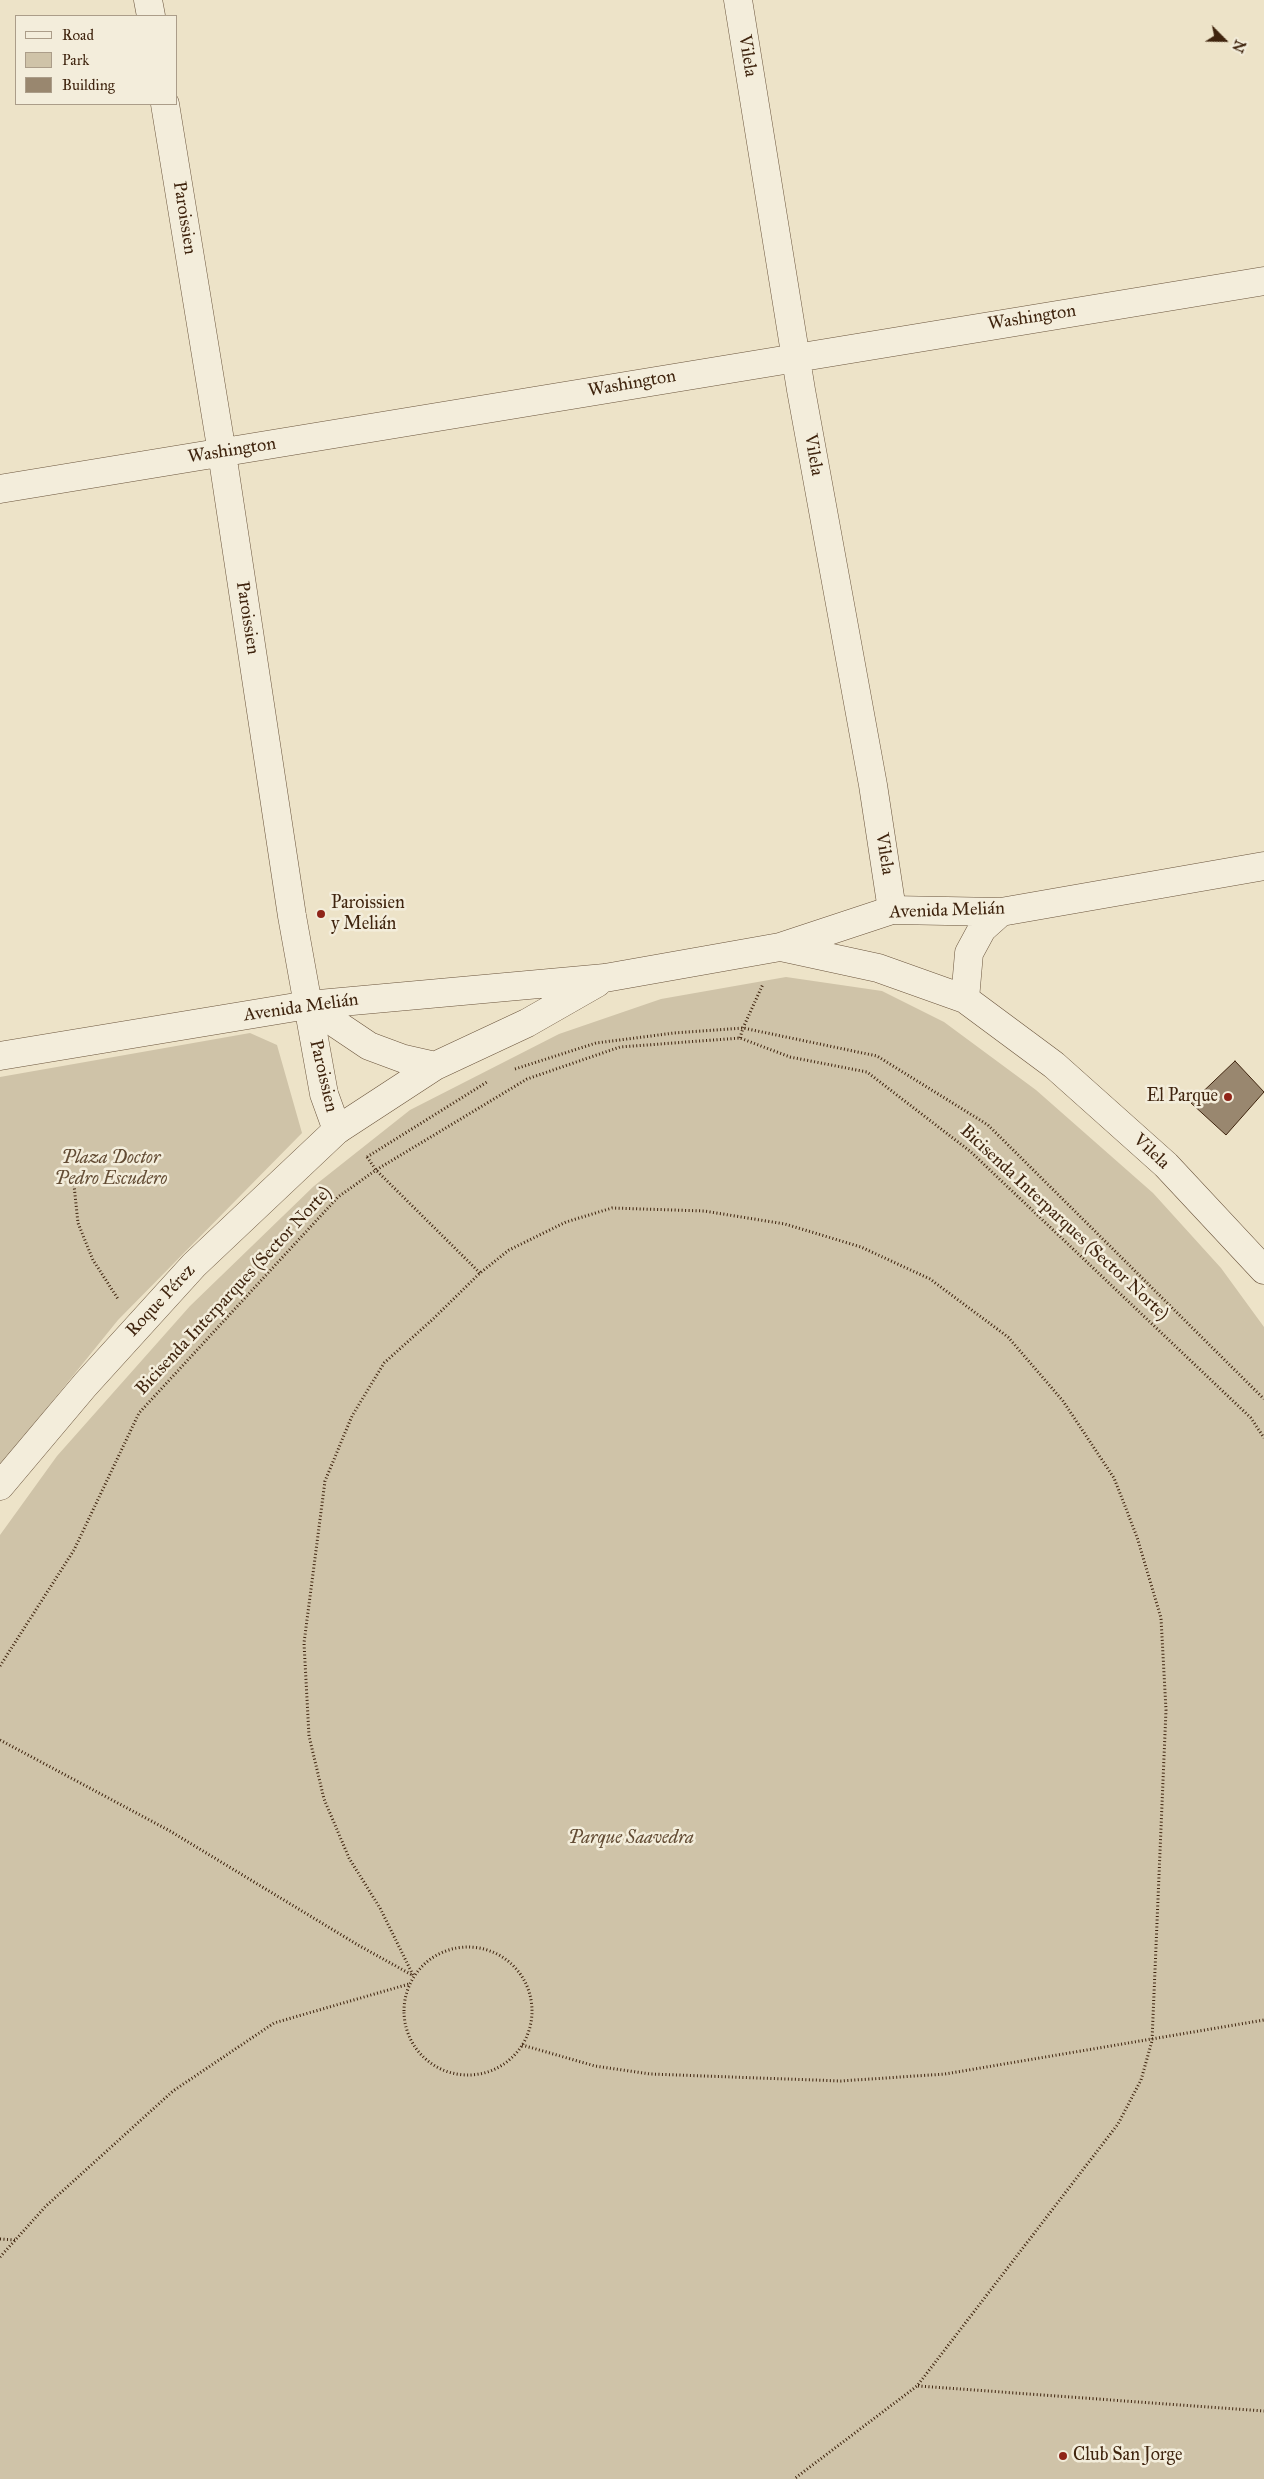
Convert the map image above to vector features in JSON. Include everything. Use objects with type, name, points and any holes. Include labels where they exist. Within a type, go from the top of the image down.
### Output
[{"type":"street","points":[[148,0],[151,15]]},
{"type":"street","name":"Vilela","points":[[738,0],[796,357],[873,785],[892,910]]},
{"type":"street","name":"Paroissien","points":[[165,105],[222,453],[292,916],[324,1094],[336,1130]]},
{"type":"street","name":"Washington","points":[[0,488],[222,453],[1264,280]]},
{"type":"street","name":"Avenida Melián","points":[[0,1056],[308,1005],[605,978],[780,947],[892,910],[1001,912],[1264,866]]},
{"type":"street","points":[[965,999],[970,953],[982,929],[1001,912]]},
{"type":"street","name":"Vilela","points":[[780,947],[878,968],[965,999],[1054,1065],[1166,1165],[1264,1270]]},
{"type":"street","name":"Avenida Melián","points":[[336,1130],[435,1066],[526,1023],[605,978]]},
{"type":"street","points":[[308,1005],[369,1046],[404,1059],[435,1066]]},
{"type":"street","name":"Roque Pérez","points":[[0,1486],[85,1385],[194,1265],[336,1130]]},
{"type":"path","points":[[740,1038],[780,947]]},
{"type":"path","points":[[510,1070],[596,1043],[674,1032],[743,1028],[877,1056],[988,1126],[1264,1399]]},
{"type":"path","name":"Bicisenda Interparques (Sector Norte)","points":[[0,1666],[74,1550],[139,1413],[338,1197],[376,1170],[527,1079],[620,1047],[740,1038],[790,1057],[867,1072],[971,1152],[1251,1418],[1264,1438]]},
{"type":"path","points":[[367,1157],[492,1078]]},
{"type":"path","points":[[336,1130],[367,1157],[376,1170],[480,1273]]},
{"type":"path","points":[[74,1185],[78,1223],[93,1260],[121,1303]]},
{"type":"path","points":[[413,1975],[380,1908],[349,1858],[324,1799],[309,1736],[304,1642],[325,1481],[352,1416],[384,1363],[480,1273],[509,1250],[566,1222],[612,1208],[704,1211],[785,1224],[861,1247],[930,1279],[1008,1337],[1063,1401],[1114,1478],[1137,1537],[1161,1618],[1166,1710],[1152,2041],[1140,2080],[1118,2124],[917,2386],[794,2479]]},
{"type":"path","points":[[0,1740],[170,1831],[358,1945],[413,1975]]},
{"type":"path","points":[[471,1946],[493,1951],[511,1962],[525,1980],[532,2002],[531,2024],[522,2045],[509,2060],[493,2070],[474,2075],[455,2074],[437,2068],[421,2056],[410,2040],[404,2022],[404,2002],[413,1975],[428,1959],[448,1949],[471,1946]]},
{"type":"path","points":[[0,2257],[46,2206],[172,2091],[274,2024],[409,1984]]},
{"type":"path","points":[[522,2045],[595,2066],[650,2074],[841,2081],[945,2074],[1152,2041],[1264,2020]]},
{"type":"path","points":[[0,2239],[16,2240]]},
{"type":"path","points":[[917,2386],[1264,2412]]},
{"type":"green space","name":"Parque Saavedra","points":[[786,977],[882,991],[944,1022],[1036,1090],[1153,1193],[1221,1268],[1264,1327],[1264,2479],[0,2479],[0,1535],[57,1456],[190,1306],[314,1186],[410,1110],[559,1034],[661,999]]},
{"type":"green space","name":"Plaza Doctor Pedro Escudero","points":[[250,1033],[277,1045],[302,1133],[118,1320],[0,1466],[0,1077]]},
{"type":"building","name":"El Parque","points":[[1235,1061],[1264,1092],[1226,1135],[1191,1103]]},
{"type":"place","name":"Paroissien y Melián","points":[[321,914]]},
{"type":"place","name":"El Parque","points":[[1228,1097]]},
{"type":"place","name":"Club San Jorge","points":[[1063,2456]]}]
